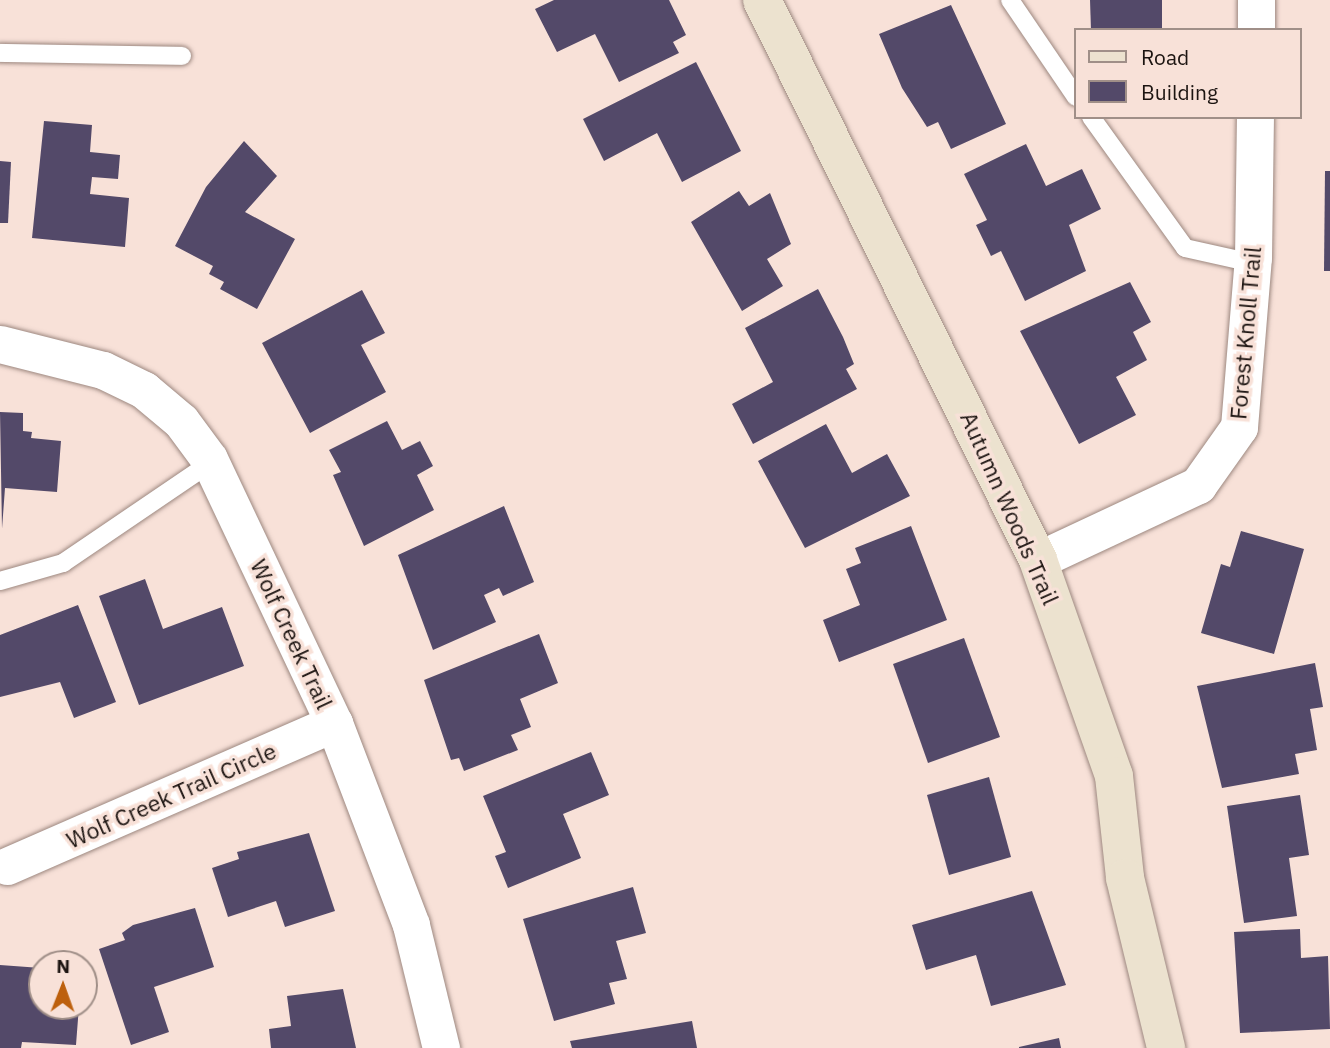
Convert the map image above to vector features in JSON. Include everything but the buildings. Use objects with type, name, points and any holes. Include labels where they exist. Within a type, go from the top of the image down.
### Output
[{"type":"street","name":"Autumn Woods Trail","points":[[762,0],[1038,560],[1114,776],[1125,878],[1166,1048]]},
{"type":"street","points":[[1256,0],[1256,28]]},
{"type":"street","name":"Forest Knoll Trail","points":[[1038,560],[1198,485],[1239,427],[1252,263],[1255,119]]},
{"type":"street","name":"Wolf Creek Trail","points":[[0,344],[103,370],[144,390],[181,421],[210,463],[334,723],[411,925],[441,1048]]},
{"type":"street","name":"Wolf Creek Trail Circle","points":[[7,866],[334,723]]},
{"type":"lane","points":[[1010,0],[1074,94]]},
{"type":"lane","points":[[0,53],[181,56]]},
{"type":"lane","points":[[1092,119],[1185,248],[1252,263]]},
{"type":"lane","points":[[0,581],[63,564],[210,463]]}]
